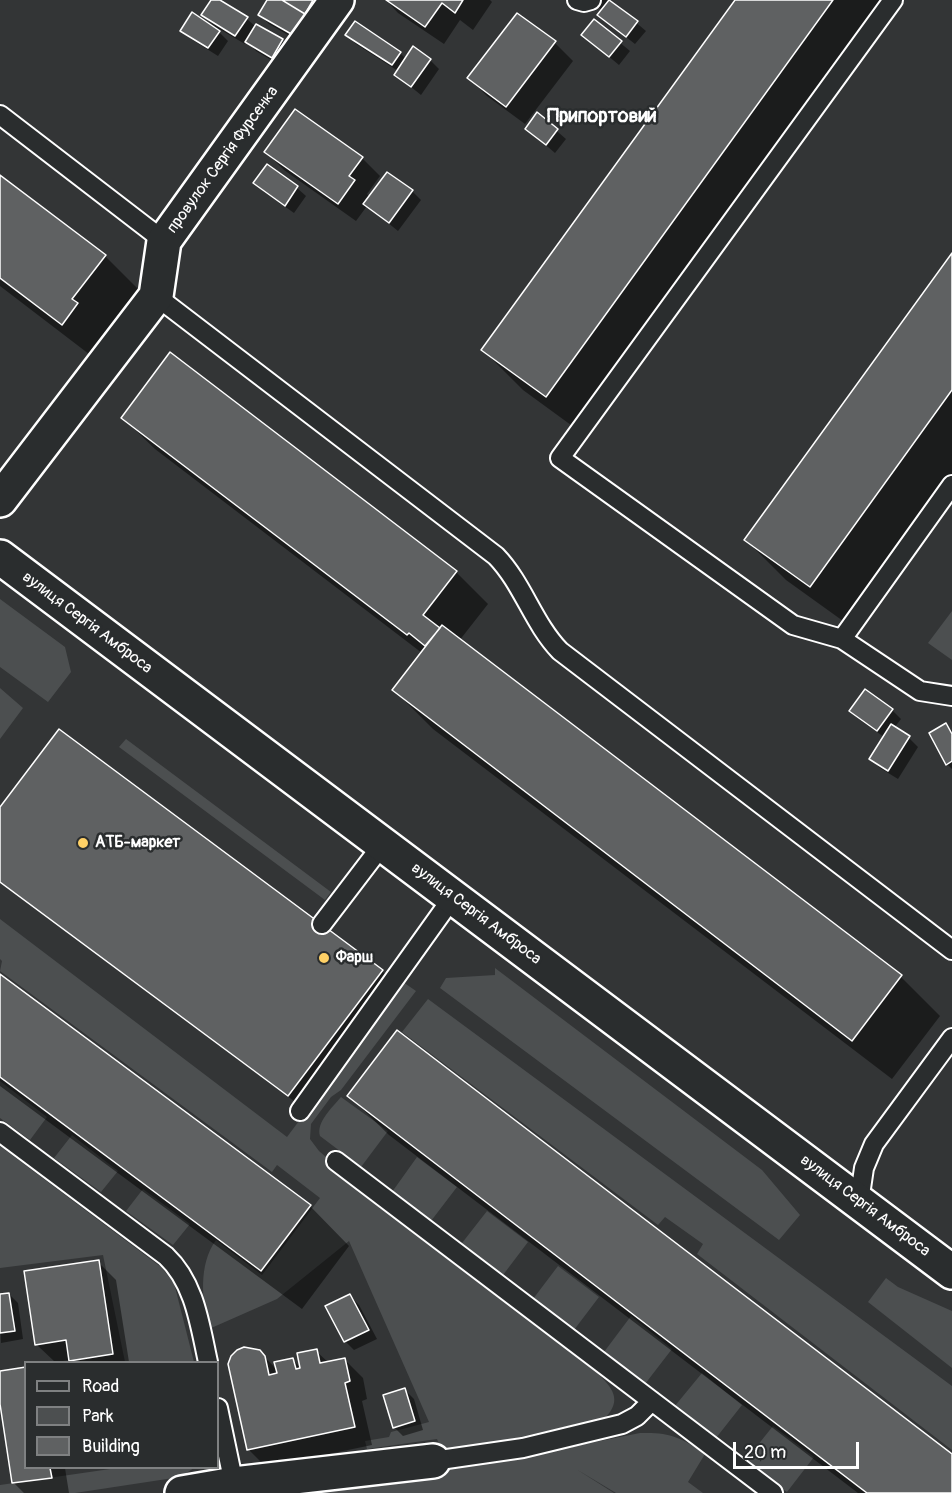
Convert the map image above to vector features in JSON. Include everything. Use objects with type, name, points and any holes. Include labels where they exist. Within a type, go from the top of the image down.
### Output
[{"type":"street","name":"провулок Сергія Фурсенка","points":[[0,500],[156,296],[165,241],[337,0]]},
{"type":"street","name":"вулиця Сергія Амброса","points":[[0,557],[952,1272]]},
{"type":"street","points":[[182,1493],[433,1461]]},
{"type":"lane","points":[[577,0],[591,0]]},
{"type":"lane","points":[[893,0],[560,459],[793,625],[842,639],[920,691],[952,696]]},
{"type":"lane","points":[[0,115],[165,241]]},
{"type":"lane","points":[[156,296],[496,556],[512,574],[540,627],[560,651],[952,950]]},
{"type":"lane","points":[[842,639],[952,485]]},
{"type":"lane","points":[[322,924],[383,844]]},
{"type":"lane","points":[[300,1111],[453,897]]},
{"type":"lane","points":[[859,1202],[864,1168],[874,1144],[952,1038]]},
{"type":"lane","points":[[0,1132],[177,1266],[196,1308],[208,1361]]},
{"type":"lane","points":[[336,1161],[772,1493]]},
{"type":"lane","points":[[433,1461],[523,1448],[622,1424],[638,1416],[652,1401]]},
{"type":"lane","points":[[219,1413],[234,1485]]},
{"type":"green space","points":[[0,599],[65,647],[71,672],[48,702],[0,667]]},
{"type":"green space","points":[[952,611],[952,660],[928,643]]},
{"type":"green space","points":[[0,688],[23,708],[0,739]]},
{"type":"green space","points":[[126,739],[331,892],[325,900],[119,747]]},
{"type":"green space","points":[[0,919],[287,1137],[403,982],[416,991],[341,1090],[331,1097],[311,1124],[310,1139],[319,1151],[359,1185],[597,1373],[607,1383],[613,1394],[613,1405],[605,1418],[480,1446],[442,1451],[437,1439],[367,1449],[365,1441],[389,1437],[391,1432],[429,1422],[349,1241],[277,1299],[209,1329],[203,1283],[206,1261],[216,1240],[262,1275],[320,1198],[277,1165],[272,1172],[0,971],[2,961],[0,959]]},
{"type":"green space","points":[[495,968],[762,1170],[800,1215],[779,1240],[440,988],[446,978],[495,975]]},
{"type":"green space","points":[[428,999],[952,1386],[952,1450],[697,1254],[703,1244],[665,1217],[658,1225],[402,1032]]},
{"type":"green space","points":[[0,1081],[47,1117],[30,1140],[0,1118]]},
{"type":"green space","points":[[341,1097],[388,1131],[361,1167],[320,1136],[319,1131],[323,1120]]},
{"type":"green space","points":[[72,1135],[118,1171],[101,1192],[54,1158]]},
{"type":"green space","points":[[0,1146],[161,1267],[174,1283],[194,1361],[125,1361],[103,1255],[0,1268]]},
{"type":"green space","points":[[417,1157],[457,1187],[431,1221],[392,1192]]},
{"type":"green space","points":[[143,1189],[190,1224],[173,1245],[126,1211]]},
{"type":"green space","points":[[487,1211],[528,1242],[503,1275],[462,1243]]},
{"type":"green space","points":[[558,1266],[599,1297],[574,1330],[533,1299]]},
{"type":"green space","points":[[886,1278],[898,1287],[952,1311],[952,1368],[868,1302]]},
{"type":"green space","points":[[631,1316],[672,1349],[645,1384],[604,1352]]},
{"type":"green space","points":[[702,1373],[742,1405],[716,1438],[674,1407]]},
{"type":"green space","points":[[773,1426],[814,1457],[787,1492],[745,1461]]},
{"type":"green space","points":[[640,1433],[659,1433],[674,1437],[689,1443],[705,1454],[688,1482],[703,1493],[616,1493],[576,1469],[614,1493],[268,1493],[439,1464],[477,1459],[490,1463]]},
{"type":"green space","points":[[110,1469],[192,1469],[180,1477],[75,1493],[0,1493],[0,1485]]},
{"type":"building","points":[[211,0],[220,0],[248,17],[235,36],[201,15]]},
{"type":"building","points":[[267,0],[282,0],[305,14],[293,35],[258,15]]},
{"type":"building","points":[[282,0],[313,0],[305,14]]},
{"type":"building","points":[[386,0],[463,0],[455,13],[442,3],[425,27]]},
{"type":"building","points":[[609,0],[638,21],[626,37],[597,15]]},
{"type":"building","points":[[735,0],[833,0],[546,397],[481,350]]},
{"type":"building","points":[[192,12],[220,31],[208,48],[180,31]]},
{"type":"building","points":[[517,13],[556,41],[506,107],[467,78]]},
{"type":"building","points":[[594,19],[622,41],[609,57],[581,35]]},
{"type":"building","points":[[355,21],[401,52],[392,65],[345,35]]},
{"type":"building","points":[[256,24],[283,39],[272,58],[245,42]]},
{"type":"building","points":[[413,46],[431,59],[411,87],[394,75]]},
{"type":"building","points":[[295,109],[363,157],[349,176],[355,180],[338,204],[264,152]]},
{"type":"building","points":[[537,112],[558,129],[546,145],[525,129]]},
{"type":"building","points":[[267,164],[298,186],[285,206],[253,183]]},
{"type":"building","points":[[387,172],[413,190],[389,223],[363,204]]},
{"type":"building","points":[[0,175],[106,255],[72,299],[78,303],[62,325],[0,278]]},
{"type":"building","points":[[952,253],[952,390],[810,587],[744,540]]},
{"type":"building","points":[[170,352],[457,571],[423,615],[440,628],[425,646],[409,633],[407,635],[121,418]]},
{"type":"building","points":[[442,625],[902,975],[852,1041],[392,690]]},
{"type":"building","points":[[865,689],[893,709],[877,731],[849,711]]},
{"type":"building","points":[[946,723],[952,734],[952,761],[946,765],[929,733]]},
{"type":"building","points":[[891,724],[910,736],[888,771],[869,759]]},
{"type":"building","points":[[59,729],[383,970],[288,1096],[0,882],[0,807]]},
{"type":"building","points":[[0,974],[311,1205],[261,1271],[0,1077]]},
{"type":"building","points":[[397,1030],[952,1454],[952,1493],[867,1493],[347,1096]]},
{"type":"building","points":[[99,1260],[113,1354],[69,1361],[66,1340],[35,1345],[24,1271]]},
{"type":"building","points":[[9,1293],[15,1331],[0,1333],[0,1294]]},
{"type":"building","points":[[350,1294],[369,1330],[344,1342],[325,1306]]},
{"type":"building","points":[[244,1347],[260,1350],[265,1356],[269,1375],[277,1373],[274,1362],[293,1358],[296,1369],[300,1368],[297,1353],[317,1349],[320,1363],[345,1358],[350,1381],[345,1383],[355,1427],[247,1450],[228,1364],[231,1356]]},
{"type":"building","points":[[24,1367],[24,1469],[50,1469],[52,1478],[12,1483],[0,1404],[0,1371]]},
{"type":"building","points":[[405,1388],[415,1421],[393,1428],[383,1395]]},
{"type":"place","name":"АТБ-маркет","points":[[83,843]]},
{"type":"place","name":"Фарш","points":[[324,958]]},
{"type":"district","name":"Припортовий","points":[[602,117]]}]
